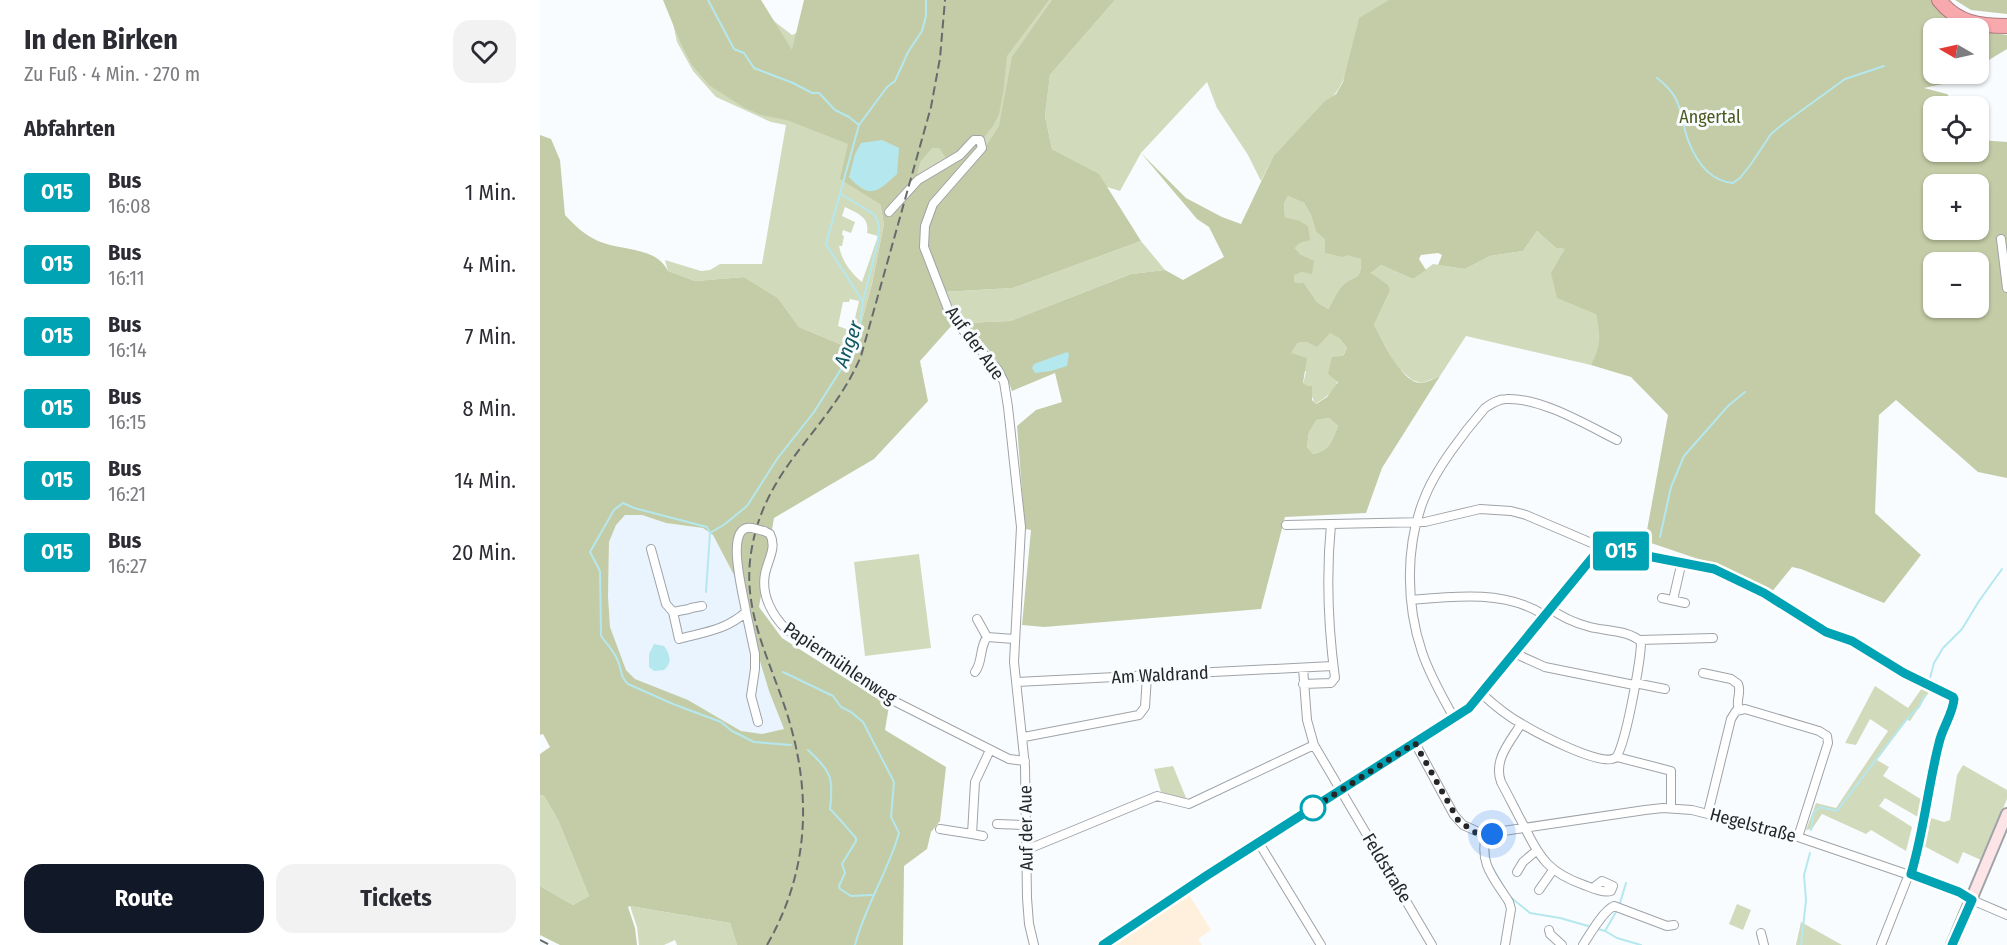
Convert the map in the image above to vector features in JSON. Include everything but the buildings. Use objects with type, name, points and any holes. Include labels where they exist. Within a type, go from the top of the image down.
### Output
[{"type":"highway","points":[[1939,0],[1952,14],[1967,22],[1984,26],[2007,26]]},
{"type":"highway","points":[[1948,0],[1969,15],[2007,18]]},
{"type":"main road","points":[[1952,945],[2007,814]]},
{"type":"street","name":"Auf der Aue","points":[[889,212],[918,180],[960,155],[975,140],[979,139],[982,148],[933,204],[927,218],[924,247],[948,309],[955,321],[998,370],[1004,382],[1021,527],[1014,662],[1024,736],[1028,907],[1034,945]]},
{"type":"street","points":[[2001,238],[2007,288]]},
{"type":"street","points":[[1454,718],[1435,685],[1421,651],[1412,600],[1411,557],[1417,522],[1434,478],[1479,414],[1492,403],[1506,399],[1543,406],[1617,440]]},
{"type":"street","points":[[1286,525],[1417,522],[1480,509],[1511,511],[1526,515],[1601,547],[1683,561],[1714,569],[1764,593],[1826,632],[1852,641],[1904,673],[1948,694],[1954,699],[1953,707],[1939,741],[1926,818],[1910,874],[1881,945]]},
{"type":"street","points":[[1303,684],[1333,681],[1335,676],[1332,666],[1327,586],[1331,524]]},
{"type":"street","name":"Papiermühlenweg","points":[[758,722],[751,696],[755,669],[754,654],[736,543],[741,530],[745,527],[770,534],[774,548],[765,575],[764,588],[774,615],[786,629],[886,697],[1013,761],[1025,761]]},
{"type":"street","points":[[1107,944],[1469,708],[1601,547]]},
{"type":"street","points":[[651,549],[666,604],[673,612],[679,639],[724,628],[746,612]]},
{"type":"street","points":[[1673,600],[1683,561]]},
{"type":"street","points":[[1412,600],[1455,596],[1483,597],[1518,604],[1639,640],[1713,638]]},
{"type":"street","points":[[1662,598],[1685,603]]},
{"type":"street","points":[[673,612],[702,606]]},
{"type":"street","points":[[977,619],[987,638]]},
{"type":"street","points":[[975,672],[979,667],[982,643],[987,638],[1014,639]]},
{"type":"street","points":[[1482,694],[1521,724],[1576,750],[1611,760],[1617,757],[1621,750],[1629,719],[1641,646],[1639,640]]},
{"type":"street","points":[[1514,653],[1545,667],[1665,689]]},
{"type":"street","name":"Am Waldrand","points":[[1017,682],[1332,666]]},
{"type":"street","name":"Feldstraße","points":[[1303,668],[1307,720],[1314,745],[1432,945]]},
{"type":"street","points":[[1703,673],[1731,679],[1738,684],[1740,689],[1736,703],[1739,710]]},
{"type":"street","points":[[1024,736],[1138,716],[1145,707],[1147,676]]},
{"type":"street","points":[[1708,813],[1731,718],[1739,710],[1744,709],[1822,732],[1827,736],[1828,743],[1798,837]]},
{"type":"street","points":[[1521,724],[1500,758],[1498,772],[1501,782],[1536,851],[1552,870],[1593,888]]},
{"type":"street","points":[[1415,743],[1454,816],[1469,829],[1486,835],[1483,852],[1485,862],[1509,902],[1505,945]]},
{"type":"street","points":[[1026,850],[1157,796],[1189,804],[1314,745]]},
{"type":"street","points":[[972,834],[975,778],[990,750]]},
{"type":"street","points":[[1617,757],[1671,771],[1671,808]]},
{"type":"street","name":"Hegelstraße","points":[[1486,835],[1646,810],[1671,808],[1708,813],[1798,837],[1910,874],[1959,892],[2007,915]]},
{"type":"street","points":[[997,824],[1026,825]]},
{"type":"street","points":[[940,829],[983,836]]},
{"type":"street","points":[[1259,843],[1321,945]]},
{"type":"street","points":[[1517,872],[1523,862],[1536,851]]},
{"type":"street","points":[[1539,890],[1552,870]]},
{"type":"street","points":[[1583,945],[1592,928],[1610,907],[1614,906],[1667,926],[1674,925]]},
{"type":"street","points":[[1549,930],[1550,934],[1562,945]]},
{"type":"street","points":[[1761,933],[1764,945]]},
{"type":"shaded area","points":[[625,515],[642,515],[666,523],[703,528],[713,535],[734,575],[769,691],[784,729],[762,734],[741,731],[688,700],[635,679],[626,670],[610,627],[608,596],[609,542],[616,525]]},
{"type":"shaded area","points":[[1188,893],[1211,930],[1198,939],[1202,945],[1115,945],[1113,943]]},
{"type":"green space","points":[[663,0],[761,0],[792,50],[804,0],[1049,0],[1007,56],[999,114],[993,126],[930,205],[922,251],[953,324],[920,361],[928,401],[874,459],[774,518],[759,607],[782,638],[889,706],[885,730],[946,767],[940,821],[931,832],[927,849],[904,866],[903,945],[737,945],[730,923],[630,906],[628,907],[635,928],[637,945],[560,945],[540,935],[540,886],[573,905],[589,896],[558,820],[544,796],[540,795],[540,754],[550,747],[543,734],[540,735],[540,135],[551,139],[560,160],[565,215],[584,233],[607,244],[646,253],[655,257],[668,271],[695,281],[744,277],[778,298],[799,327],[854,350],[872,284],[884,224],[880,204],[840,179],[848,144],[787,120],[761,115],[743,107],[709,85],[692,65]],"holes":[[[932,148],[939,148],[946,158],[916,179],[920,162]],[[625,515],[642,515],[666,523],[703,528],[713,535],[734,575],[769,691],[784,729],[762,734],[741,731],[688,700],[635,679],[626,670],[610,627],[608,596],[609,542],[616,525]]]},
{"type":"green space","points":[[668,0],[770,18],[792,35],[803,30],[809,0],[1101,0],[1061,49],[943,292],[1013,288],[1141,241],[1165,270],[1131,274],[1010,321],[965,323],[958,320],[913,315],[911,188],[880,204],[884,224],[872,284],[854,350],[799,327],[778,298],[744,277],[695,281],[668,271],[665,260],[701,271],[710,270],[720,264],[762,264],[786,125],[771,122],[716,97],[693,71],[677,42]],"holes":[[[845,207],[865,219],[867,233],[878,236],[862,282],[847,266],[839,246],[842,246],[843,230],[851,233],[855,222],[842,216]],[[850,299],[859,301],[852,331],[838,326],[843,302],[849,302]]]},
{"type":"green space","points":[[1052,0],[1115,0],[1050,75],[1045,116],[1052,149],[1099,174],[1141,241],[1013,288],[943,292],[928,250],[928,226],[935,204],[983,151],[999,126],[1012,57]]},
{"type":"green space","points":[[1115,0],[1921,0],[1929,18],[1923,18],[1923,30],[1273,157],[1261,181],[1248,155],[1217,108],[1207,82],[1141,153],[1120,191],[1107,187],[1098,174],[1052,149],[1045,116],[1050,75]],"holes":[[[1359,18],[1350,76],[1338,95],[1314,114],[1335,94],[1341,84],[1348,66]]]},
{"type":"green space","name":"Angertal","points":[[1389,0],[1934,0],[1940,10],[1951,18],[1923,18],[1923,84],[1943,84],[1924,88],[1949,96],[1923,96],[1923,162],[1989,162],[1989,141],[2007,142],[2007,478],[1978,472],[1896,400],[1879,415],[1875,513],[1921,555],[1884,603],[1792,567],[1771,593],[1716,565],[1645,541],[1668,415],[1631,377],[1591,365],[1599,341],[1596,314],[1557,298],[1551,273],[1565,249],[1556,248],[1537,231],[1523,251],[1490,256],[1465,269],[1438,265],[1442,255],[1438,253],[1421,255],[1419,259],[1426,270],[1413,279],[1381,265],[1371,273],[1388,285],[1390,291],[1374,325],[1400,369],[1414,381],[1422,383],[1440,376],[1382,468],[1366,513],[1285,517],[1261,609],[1044,627],[1022,625],[1031,530],[1025,529],[1017,426],[1036,410],[1062,402],[1055,373],[1012,391],[998,363],[965,323],[1010,321],[1131,274],[1165,270],[1183,280],[1224,257],[1209,227],[1197,219],[1141,153],[1186,198],[1241,224],[1273,157],[1325,101],[1336,94],[1343,82],[1359,18]],"holes":[[[1288,196],[1304,203],[1311,215],[1316,232],[1325,239],[1325,253],[1361,259],[1359,274],[1342,287],[1328,309],[1317,302],[1304,283],[1294,282],[1294,275],[1302,272],[1312,274],[1314,261],[1301,255],[1295,248],[1300,243],[1310,240],[1308,226],[1298,220],[1285,217],[1284,204]],[[1330,333],[1339,338],[1347,348],[1343,356],[1332,357],[1328,374],[1338,382],[1327,397],[1316,404],[1312,400],[1312,386],[1303,383],[1307,358],[1291,353],[1298,343],[1307,342],[1317,347]],[[1329,418],[1338,426],[1327,448],[1313,454],[1307,447],[1309,432],[1316,420]]]},
{"type":"green space","points":[[1955,0],[2007,0],[2007,14],[1971,10]]},
{"type":"green space","points":[[1989,32],[2007,35],[2007,49],[1989,60]]},
{"type":"green space","points":[[1288,196],[1304,203],[1311,215],[1316,232],[1347,254],[1361,259],[1359,274],[1342,287],[1328,309],[1317,302],[1304,283],[1294,282],[1294,274],[1302,272],[1301,255],[1295,248],[1300,243],[1298,220],[1285,217],[1284,204]]},
{"type":"green space","points":[[1537,231],[1556,248],[1565,249],[1593,305],[1600,328],[1600,338],[1591,365],[1466,336],[1440,376],[1422,383],[1412,380],[1397,367],[1374,325],[1390,291],[1371,273],[1381,265],[1413,279],[1433,264],[1465,269],[1490,256],[1523,251]]},
{"type":"green space","points":[[1331,332],[1347,348],[1340,365],[1336,385],[1326,397],[1315,404],[1308,387],[1303,384],[1306,372],[1290,354],[1298,343],[1307,342]]},
{"type":"green space","points":[[1329,418],[1338,426],[1334,437],[1327,448],[1313,454],[1307,447],[1309,432],[1315,420]]},
{"type":"green space","points":[[919,554],[931,648],[865,656],[854,562]]},
{"type":"green space","points":[[1875,686],[1908,708],[1922,688],[1929,692],[1910,721],[1907,720],[1877,760],[1889,767],[1883,776],[1924,801],[1918,817],[1885,798],[1879,806],[1912,827],[1906,851],[1871,830],[1866,834],[1822,814],[1812,829],[1806,830],[1816,803],[1836,808],[1888,731],[1870,719],[1856,745],[1845,743]]},
{"type":"green space","points":[[1963,765],[2007,790],[2007,799],[1981,860],[1963,852],[1958,864],[1924,846],[1931,818],[1944,822],[1950,820],[1957,775]]},
{"type":"green space","points":[[1173,766],[1187,800],[1161,792],[1154,769]]},
{"type":"green space","points":[[540,795],[544,796],[558,820],[589,896],[573,905],[540,886]]},
{"type":"green space","points":[[1737,904],[1751,910],[1743,930],[1729,924]]},
{"type":"green space","points":[[630,906],[730,923],[737,945],[677,945],[675,940],[664,945],[639,945],[637,927]]},
{"type":"green space","points":[[1801,922],[1842,945],[1796,945]]},
{"type":"water","points":[[882,140],[899,148],[897,174],[879,189],[868,191],[849,177],[855,154],[861,143]]},
{"type":"water","points":[[1067,352],[1069,354],[1067,366],[1035,373],[1032,368],[1034,364]]},
{"type":"water","points":[[654,644],[664,646],[669,655],[669,664],[664,670],[654,671],[649,667],[649,654]]},
{"type":"waterway","points":[[708,0],[734,49],[744,53],[754,68],[812,93],[819,93],[835,110],[859,125]]},
{"type":"waterway","name":"Anger","points":[[710,533],[747,506],[777,459],[814,412],[845,363],[860,323],[863,302],[826,244],[859,125],[887,87],[895,81],[908,52],[922,31],[926,16],[926,0]]},
{"type":"waterway","points":[[1657,78],[1668,87],[1676,99],[1688,140],[1704,169],[1717,178],[1733,183],[1751,164],[1771,134],[1783,124],[1845,79],[1884,66]]},
{"type":"waterway","points":[[840,194],[874,214],[879,225],[878,241],[863,301]]},
{"type":"waterway","points":[[1660,537],[1671,487],[1684,456],[1728,406],[1745,392]]},
{"type":"waterway","name":"Anger","points":[[706,592],[710,533],[707,527],[623,503],[614,510],[590,552],[600,571],[601,636],[616,657],[625,681],[673,704],[721,722],[732,731],[754,742],[791,745]]},
{"type":"waterway","points":[[1930,678],[1934,663],[1943,648],[1962,629],[2002,569]]},
{"type":"waterway","name":"Anger","points":[[783,672],[833,696],[841,707],[863,722],[894,782],[891,817],[899,833],[855,945]]},
{"type":"waterway","points":[[1811,830],[1814,812],[1820,807],[1837,811],[1906,720],[1919,707],[1925,695]]},
{"type":"waterway","name":"Anger","points":[[808,750],[822,764],[829,776],[831,782],[830,809],[856,838],[842,864],[845,873],[839,886],[840,889],[851,896],[872,895]]},
{"type":"waterway","points":[[1488,846],[1490,863],[1509,896],[1530,913],[1588,926]]},
{"type":"waterway","points":[[1801,945],[1806,900],[1804,875],[1810,853]]},
{"type":"waterway","points":[[1620,903],[1626,883]]},
{"type":"waterway","points":[[1616,912],[1605,931],[1617,938],[1641,945]]},
{"type":"waterway","points":[[1598,929],[1605,931]]},
{"type":"railway","points":[[767,945],[782,915],[793,884],[800,853],[803,822],[802,791],[791,728],[758,630],[750,596],[750,561],[756,529],[767,501],[781,476],[831,408],[861,356],[931,107],[940,58],[945,0]]},
{"type":"railway","points":[[540,940],[550,945]]},
{"type":"bus line","name":"O15","points":[[1103,945],[1206,876],[1469,708],[1601,547],[1683,561],[1714,569],[1764,593],[1826,632],[1862,646],[1904,673],[1953,697],[1953,707],[1939,741],[1926,818],[1911,874],[1959,892],[1972,900],[1952,945]]},
{"type":"route","points":[[1313,808],[1310,810],[1415,743],[1454,816],[1474,832],[1492,834]]}]
